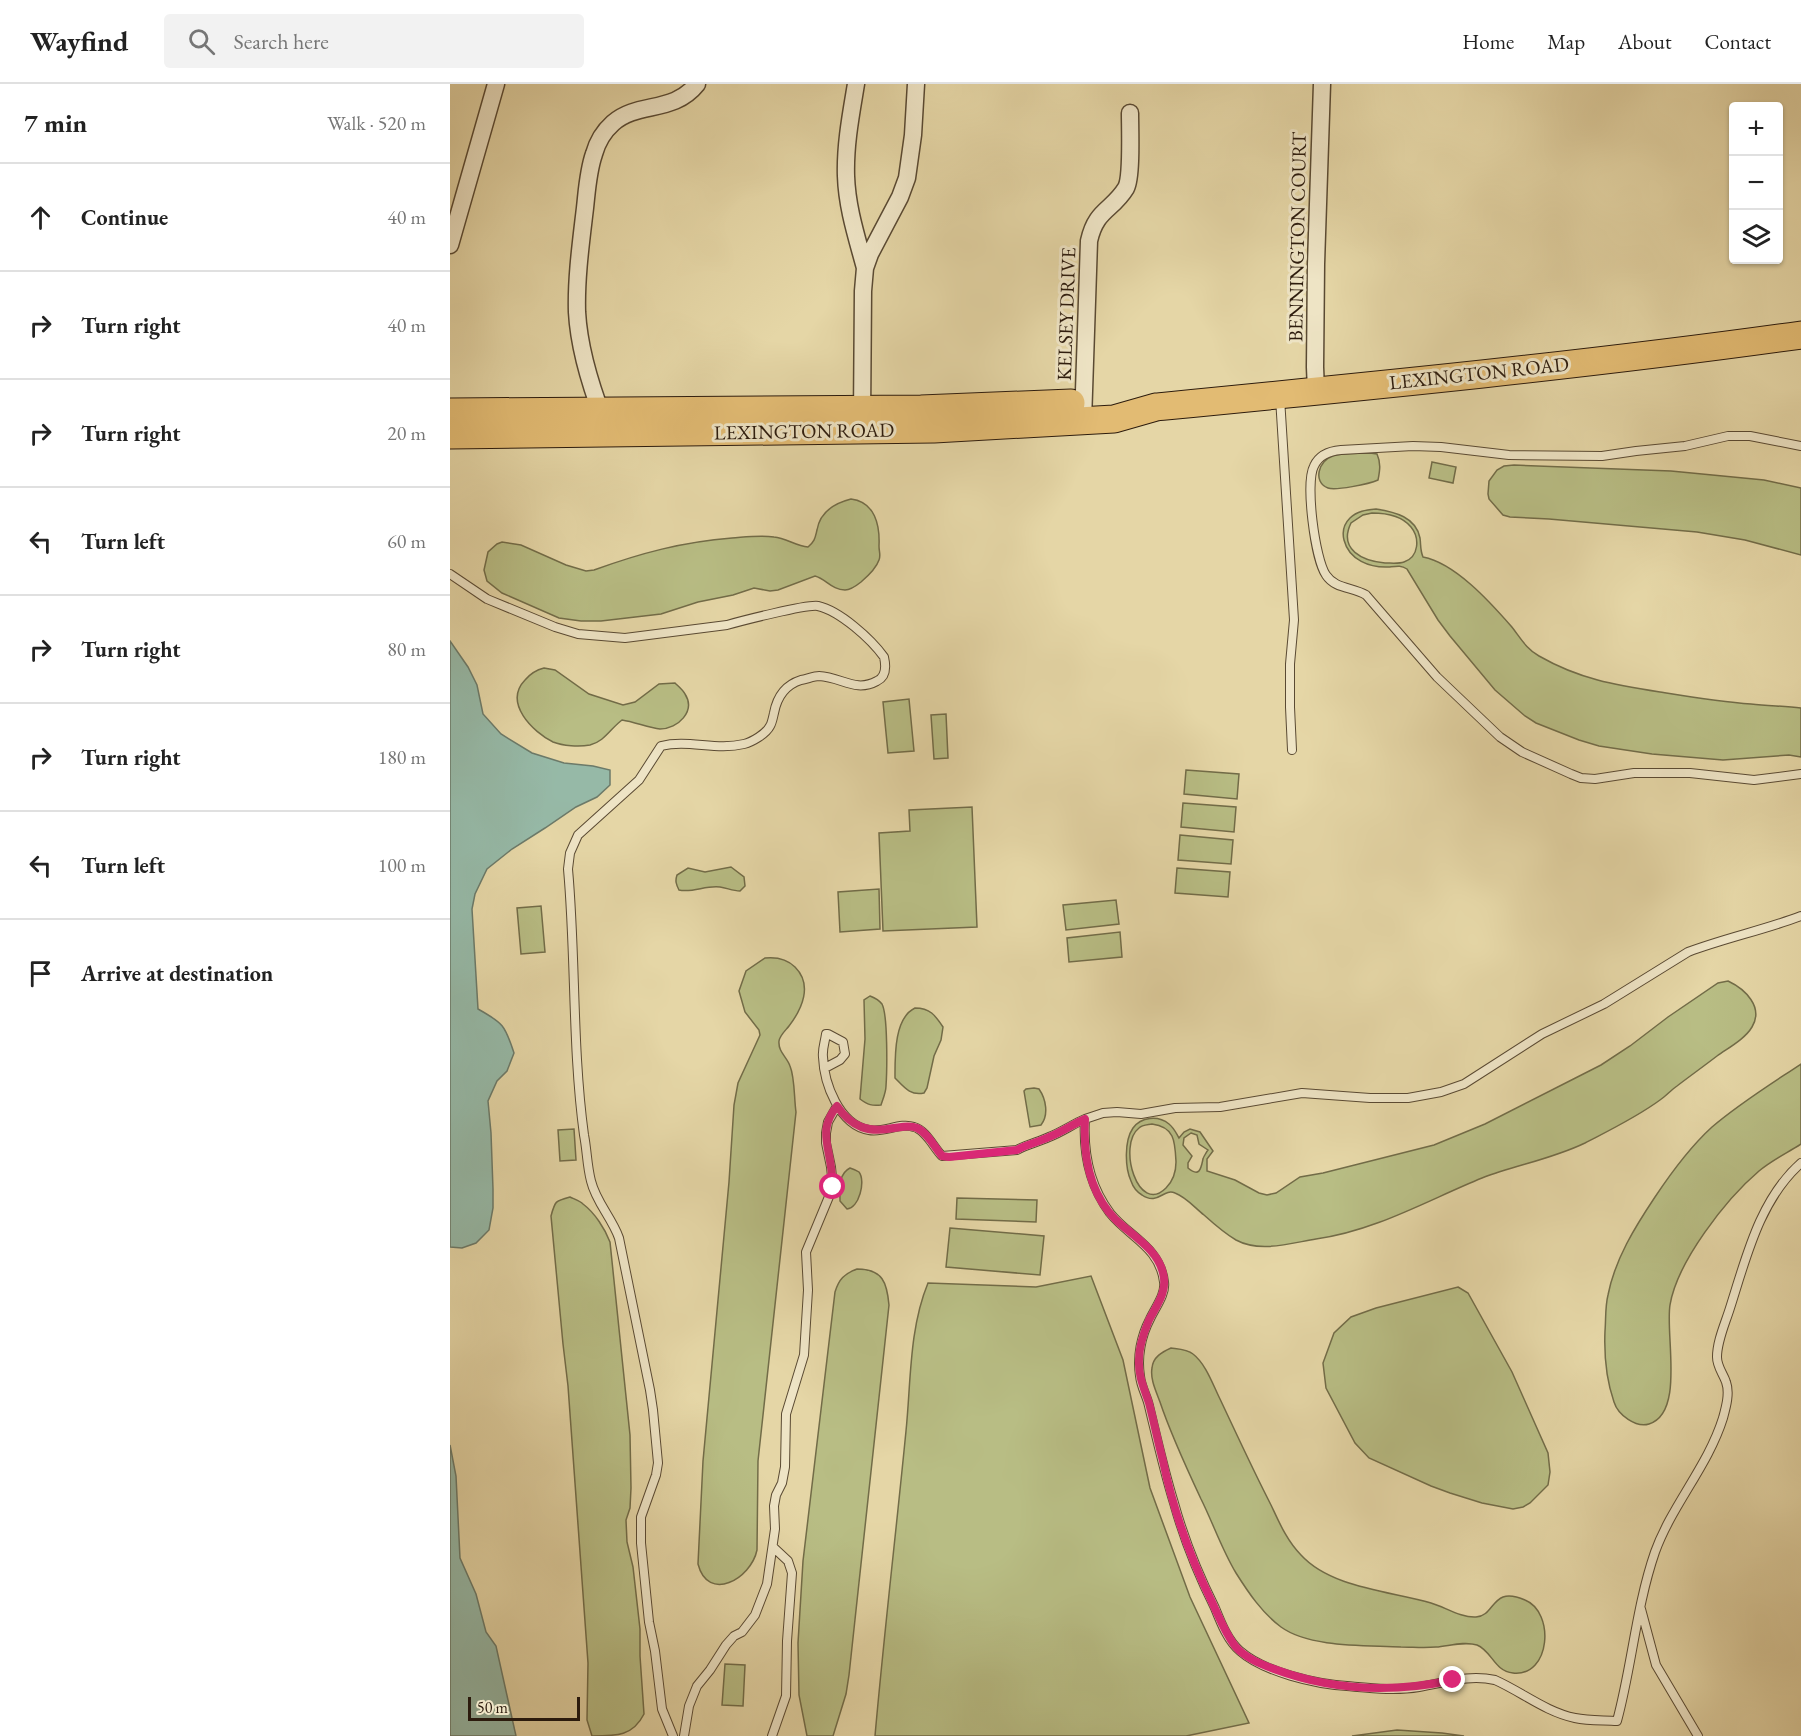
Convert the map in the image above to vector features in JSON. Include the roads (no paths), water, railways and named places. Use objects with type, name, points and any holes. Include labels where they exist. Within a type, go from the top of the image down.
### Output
[{"type":"main road","name":"LEXINGTON ROAD","points":[[450,412],[604,422],[862,420],[945,428],[1084,412],[1114,419],[1156,407],[1688,350],[1801,335]]},
{"type":"main road","name":"LEXINGTON ROAD","points":[[450,435],[604,422]]},
{"type":"street","points":[[450,245],[496,84]]},
{"type":"street","points":[[604,422],[588,375],[577,313],[580,251],[588,181],[594,155],[605,132],[619,118],[674,102],[684,97],[697,84]]},
{"type":"street","points":[[856,84],[849,132],[846,178],[852,219],[865,267]]},
{"type":"street","points":[[862,420],[865,267],[907,178],[914,135],[916,84]]},
{"type":"street","name":"BENNINGTON COURT","points":[[1316,391],[1316,287],[1322,84]]},
{"type":"street","name":"KELSEY DRIVE","points":[[1084,412],[1089,241],[1097,219],[1127,186],[1130,175],[1130,113]]},
{"type":"lane","points":[[1280,395],[1294,620],[1290,675],[1292,750]]},
{"type":"lane","points":[[1801,446],[1750,436],[1728,435],[1693,445],[1602,456],[1509,455],[1413,446],[1341,450],[1319,458],[1311,472],[1310,488],[1314,542],[1324,573],[1334,583],[1366,595],[1444,684],[1500,737],[1522,752],[1581,778],[1595,779],[1634,773],[1683,773],[1760,780],[1801,774]]},
{"type":"lane","points":[[450,574],[478,594],[497,603],[568,632],[589,635],[625,638],[727,625],[815,605],[834,611],[845,618],[884,657],[885,672],[881,679],[868,686],[855,686],[833,678],[817,676],[790,683],[777,700],[770,727],[745,744],[708,746],[672,743],[661,746],[639,780],[578,835],[570,853],[568,869],[582,1119],[591,1181],[596,1196],[619,1238],[650,1390],[658,1463],[641,1517],[641,1543],[649,1622],[662,1709],[673,1736]]},
{"type":"lane","points":[[825,1068],[827,1081],[837,1106],[845,1117],[867,1130],[915,1127],[922,1131],[942,1156],[949,1157],[1017,1150],[1103,1113],[1141,1114],[1175,1108],[1220,1107],[1302,1093],[1408,1098],[1441,1092],[1464,1084],[1542,1034],[1604,1004],[1688,952],[1801,916]]},
{"type":"lane","points":[[684,1736],[689,1706],[697,1686],[726,1645],[734,1636],[742,1632],[755,1616],[767,1584],[775,1529],[774,1506],[776,1495],[783,1483],[785,1467],[786,1414],[804,1355],[808,1290],[806,1252],[833,1187],[826,1133],[828,1122],[837,1106]]},
{"type":"lane","points":[[1085,1119],[1087,1162],[1094,1185],[1110,1212],[1158,1260],[1163,1273],[1165,1287],[1141,1342],[1139,1376],[1149,1403],[1165,1471],[1184,1535],[1204,1586],[1227,1633],[1236,1646],[1258,1662],[1304,1680],[1343,1686],[1401,1689],[1484,1677],[1505,1684],[1557,1712],[1575,1718],[1617,1721],[1651,1565],[1661,1537],[1710,1447],[1723,1416],[1728,1393],[1726,1382],[1718,1366],[1718,1352],[1738,1281],[1755,1234],[1776,1192],[1801,1163]]},
{"type":"lane","points":[[772,1736],[786,1696],[792,1581],[788,1562],[773,1547]]},
{"type":"lane","points":[[1641,1608],[1656,1665],[1698,1736]]}]
